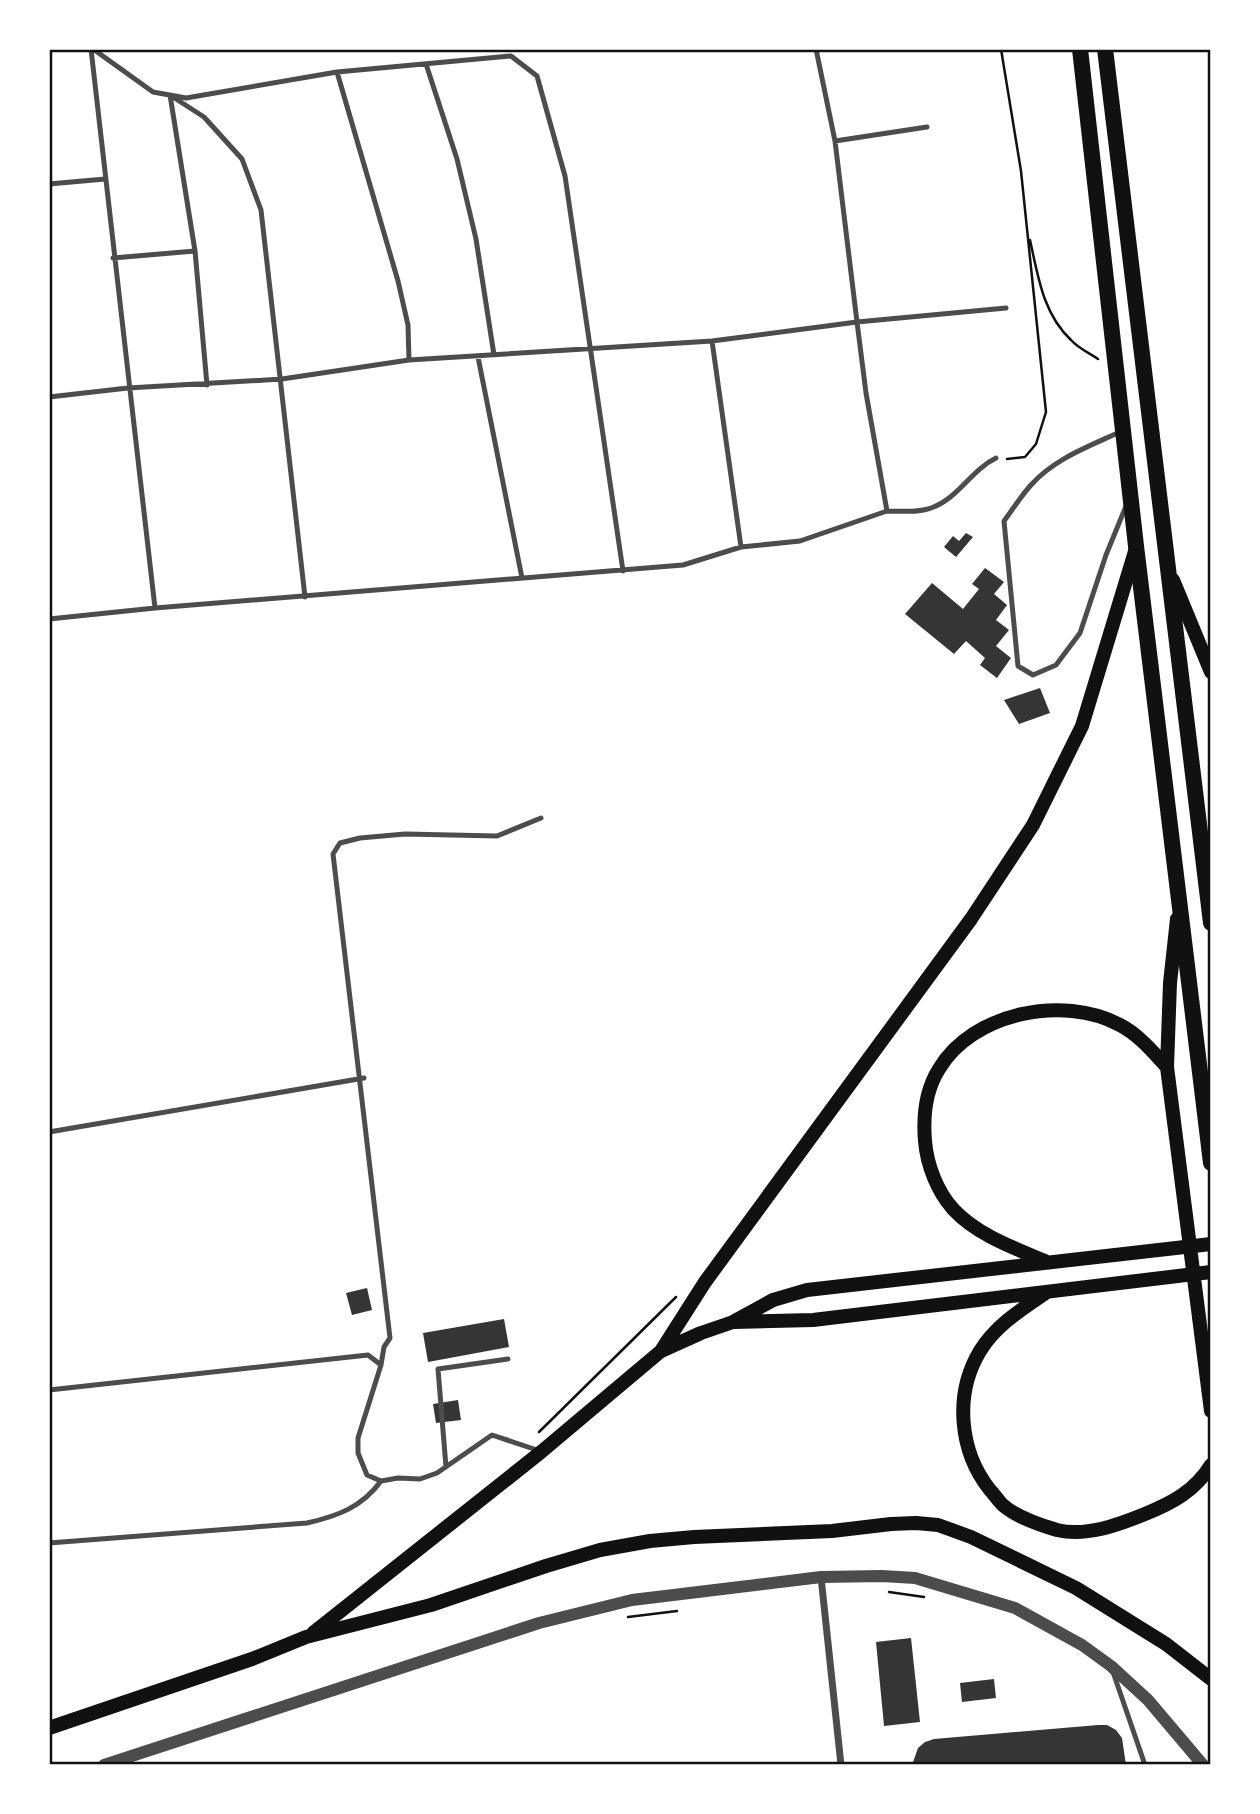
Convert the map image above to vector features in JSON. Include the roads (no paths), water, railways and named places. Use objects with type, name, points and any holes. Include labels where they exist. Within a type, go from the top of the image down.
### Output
[{"type":"main road","points":[[1080,49],[1125,430],[1136,547],[1211,1163]]},
{"type":"main road","points":[[1105,49],[1211,923]]},
{"type":"main road","points":[[661,1351],[705,1282],[971,919],[1033,825],[1082,726],[1136,547]]},
{"type":"main road","points":[[1168,566],[1211,672]]},
{"type":"main road","points":[[1205,873],[1211,889]]},
{"type":"main road","points":[[1179,900],[1170,984],[1167,1067],[1211,1411]]},
{"type":"main road","points":[[1046,1262],[1004,1244],[976,1228],[953,1209],[936,1184],[926,1153],[924,1122],[927,1096],[938,1069],[957,1046],[984,1027],[1040,1012],[1066,1011],[1093,1014],[1118,1024],[1140,1037],[1167,1067]]},
{"type":"main road","points":[[306,1637],[541,1452],[661,1351],[733,1322],[773,1300],[807,1290],[1211,1244]]},
{"type":"main road","points":[[733,1322],[813,1320],[1211,1272]]},
{"type":"main road","points":[[1047,1292],[1006,1320],[981,1350],[967,1377],[962,1410],[966,1443],[982,1480],[1003,1506],[1027,1520],[1059,1530],[1089,1531],[1124,1523],[1182,1497],[1202,1480],[1211,1465]]},
{"type":"main road","points":[[49,1728],[252,1659],[306,1637],[431,1605],[600,1550],[694,1537],[832,1531],[916,1522],[938,1525],[971,1537],[1076,1588],[1166,1644],[1211,1679]]},
{"type":"street","points":[[104,1765],[539,1623],[596,1608],[632,1600],[821,1577],[882,1576],[915,1578],[1015,1608],[1082,1645],[1111,1666],[1148,1700],[1203,1765]]},
{"type":"street","points":[[821,1577],[841,1765]]},
{"type":"lane","points":[[92,49],[153,92],[186,98],[337,72],[512,56],[537,76],[565,176],[623,572]]},
{"type":"lane","points":[[92,49],[113,258],[155,608]]},
{"type":"lane","points":[[816,49],[835,141],[866,393],[887,511]]},
{"type":"lane","points":[[426,64],[457,159],[476,239],[494,355]]},
{"type":"lane","points":[[337,72],[398,281],[408,325],[409,360]]},
{"type":"lane","points":[[170,95],[195,251],[207,385]]},
{"type":"lane","points":[[170,95],[204,117],[242,159],[261,210],[305,597]]},
{"type":"lane","points":[[835,141],[928,127]]},
{"type":"lane","points":[[49,184],[105,179]]},
{"type":"lane","points":[[113,258],[195,251]]},
{"type":"lane","points":[[49,397],[128,388],[282,379],[409,360],[712,341],[857,322],[1006,308]]},
{"type":"lane","points":[[712,341],[741,547]]},
{"type":"lane","points":[[478,357],[522,578]]},
{"type":"lane","points":[[1125,430],[1070,455],[1051,467],[1031,484],[1004,521],[1018,666],[1033,675],[1056,665],[1080,633],[1131,494]]},
{"type":"lane","points":[[49,619],[683,565],[741,547],[800,541],[887,511],[931,508],[954,495],[985,463],[996,458]]},
{"type":"lane","points":[[541,818],[497,836],[405,834],[360,838],[340,843],[333,854],[390,1338],[384,1348],[358,1438],[358,1453],[367,1475],[380,1481],[420,1479],[437,1473],[492,1435],[541,1452]]},
{"type":"lane","points":[[49,1132],[361,1079]]},
{"type":"lane","points":[[49,1390],[368,1354],[381,1365]]},
{"type":"lane","points":[[446,1467],[438,1369],[508,1359]]},
{"type":"lane","points":[[49,1543],[307,1523],[353,1508],[370,1495],[380,1481]]},
{"type":"lane","points":[[1111,1666],[1144,1765]]}]
